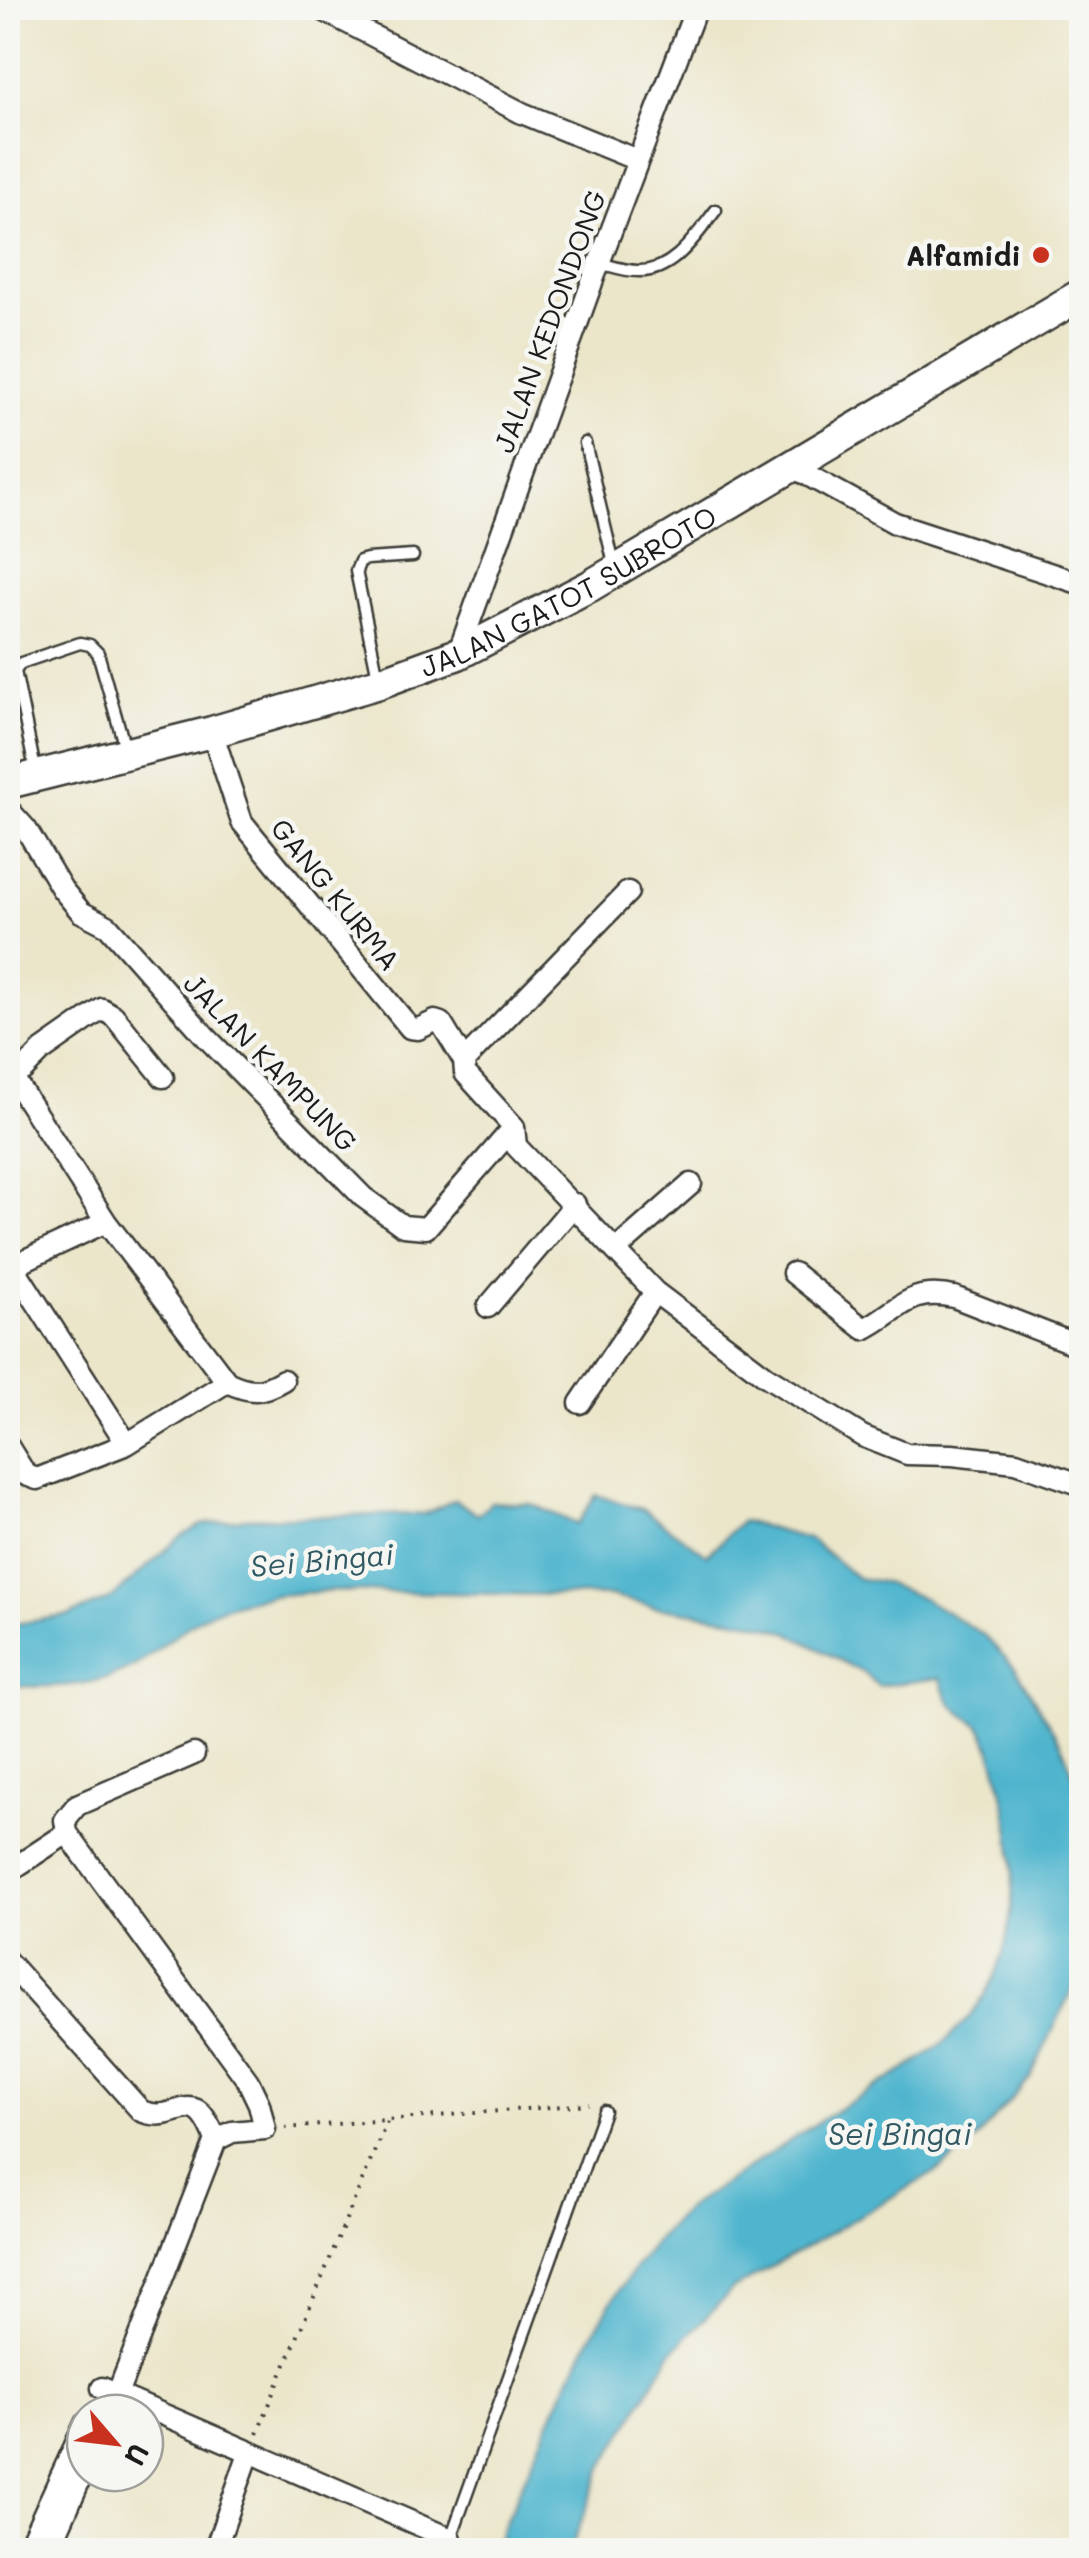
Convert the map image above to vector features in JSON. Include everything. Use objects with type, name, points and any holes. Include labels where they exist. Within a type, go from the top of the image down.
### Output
[{"type":"main road","name":"JALAN GATOT SUBROTO","points":[[22,779],[212,732],[379,683],[458,654],[590,586],[1082,294]]},
{"type":"street","points":[[319,8],[522,113],[638,160]]},
{"type":"street","name":"JALAN KEDONDONG","points":[[458,654],[696,8]]},
{"type":"street","points":[[791,466],[895,523],[1082,584]]},
{"type":"street","name":"GANG KURMA","points":[[212,732],[242,822],[410,1028],[439,1021],[464,1060]]},
{"type":"street","name":"JALAN KAMPUNG","points":[[8,809],[82,912],[108,926],[206,1037],[350,1184],[403,1226],[426,1228],[514,1127]]},
{"type":"street","points":[[628,892],[464,1060],[465,1074],[514,1127],[516,1146],[655,1292],[766,1376],[862,1436],[907,1454],[952,1454],[1016,1462],[1082,1486]]},
{"type":"street","points":[[8,1069],[23,1070],[42,1051],[102,1008],[114,1016],[164,1077]]},
{"type":"street","points":[[8,1069],[106,1222],[227,1382],[245,1391],[263,1392],[283,1380]]},
{"type":"street","points":[[618,1249],[691,1184]]},
{"type":"street","points":[[488,1307],[575,1204]]},
{"type":"street","points":[[106,1222],[9,1264],[127,1444]]},
{"type":"street","points":[[793,1273],[864,1329],[896,1305],[932,1292],[1082,1347]]},
{"type":"street","points":[[580,1403],[655,1292]]},
{"type":"street","points":[[8,1446],[32,1479],[127,1444],[227,1382]]},
{"type":"street","points":[[108,2393],[135,2345],[216,2140],[232,2132],[265,2129],[260,2104],[248,2081],[67,1832],[65,1820],[77,1805],[194,1754]]},
{"type":"street","points":[[8,1872],[67,1832]]},
{"type":"street","points":[[8,1962],[141,2111],[158,2115],[190,2106],[204,2114],[216,2140]]},
{"type":"street","points":[[111,2390],[448,2545]]},
{"type":"street","points":[[214,2550],[249,2453]]},
{"type":"street","points":[[27,2550],[65,2467]]},
{"type":"street","points":[[48,2550],[74,2493]]},
{"type":"lane","points":[[599,263],[641,272],[667,264],[716,210]]},
{"type":"lane","points":[[584,443],[615,569]]},
{"type":"lane","points":[[379,683],[356,571],[360,562],[367,559],[413,556]]},
{"type":"lane","points":[[22,779],[15,671],[21,663],[80,643],[90,645],[98,653],[127,755]]},
{"type":"lane","points":[[448,2545],[604,2111]]},
{"type":"path","points":[[265,2129],[584,2103],[604,2111]]},
{"type":"path","points":[[249,2453],[388,2120]]},
{"type":"water","name":"Sei Bingai","points":[[596,1495],[644,1510],[707,1555],[742,1521],[811,1540],[857,1578],[882,1582],[923,1598],[984,1635],[1015,1668],[1060,1742],[1081,1792],[1081,1971],[1030,2078],[972,2144],[937,2171],[732,2290],[671,2353],[602,2469],[570,2550],[495,2550],[581,2357],[617,2293],[661,2235],[687,2208],[936,2048],[966,2021],[987,1991],[1010,1921],[1013,1883],[1006,1806],[986,1736],[953,1705],[940,1678],[878,1686],[865,1674],[787,1632],[744,1620],[610,1596],[342,1591],[255,1599],[205,1615],[121,1673],[57,1686],[8,1686],[8,1625],[70,1615],[112,1598],[179,1538],[201,1525],[246,1518],[424,1514],[455,1500],[478,1515],[491,1502],[531,1504],[577,1524]]},
{"type":"place","name":"Alfamidi","points":[[1041,255]]}]
